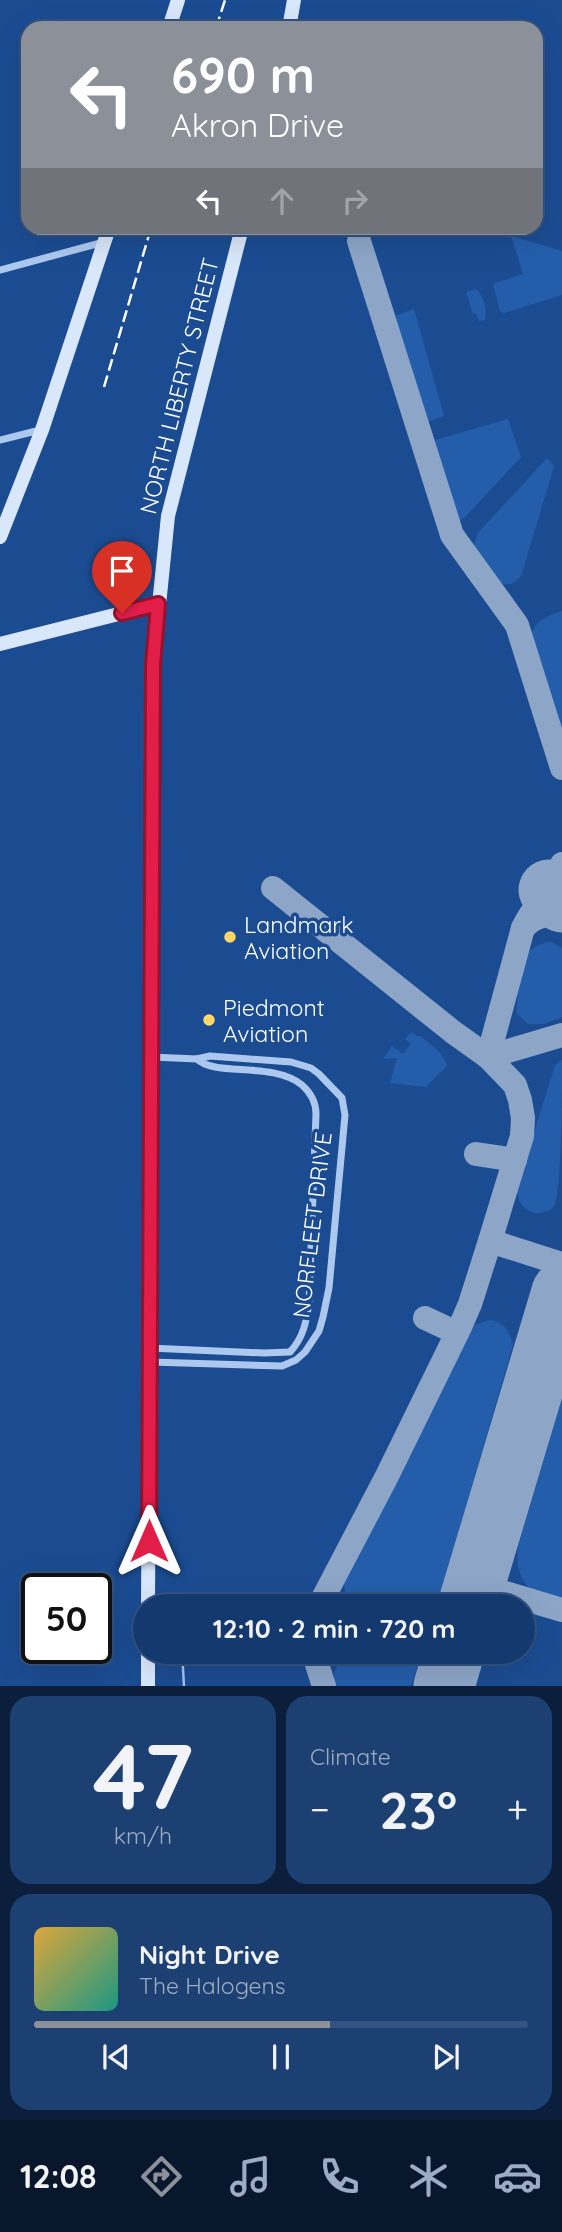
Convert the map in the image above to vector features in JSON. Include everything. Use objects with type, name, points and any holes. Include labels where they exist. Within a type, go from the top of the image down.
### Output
[{"type":"main road","points":[[171,21],[178,0]]},
{"type":"main road","points":[[290,21],[294,0]]},
{"type":"main road","points":[[0,537],[42,430],[106,235]]},
{"type":"main road","name":"NORTH LIBERTY STREET","points":[[148,1594],[153,665],[168,516],[240,235]]},
{"type":"main road","points":[[0,644],[158,604]]},
{"type":"main road","points":[[148,1664],[148,1686]]},
{"type":"street","points":[[0,270],[106,235]]},
{"type":"street","points":[[0,440],[42,430]]},
{"type":"street","name":"NORFLEET DRIVE","points":[[149,1355],[202,1363],[276,1366],[285,1365],[305,1352],[318,1331],[329,1288],[345,1115],[341,1098],[311,1068],[291,1062],[210,1056],[197,1059],[150,1057]]},
{"type":"street","name":"NORFLEET DRIVE","points":[[197,1059],[203,1066],[256,1070],[294,1079],[308,1090],[316,1107],[306,1326],[298,1344],[290,1352],[276,1353]]},
{"type":"street","points":[[202,1350],[202,1363]]},
{"type":"street","points":[[149,1355],[202,1350],[276,1353],[276,1366]]},
{"type":"shaded area","points":[[511,236],[562,251],[562,295],[504,313],[500,311],[493,284],[523,274]]},
{"type":"shaded area","points":[[476,289],[485,303],[485,320],[479,321],[476,313],[473,314],[466,292]]},
{"type":"shaded area","points":[[414,309],[444,416],[424,423],[392,317]]},
{"type":"shaded area","points":[[508,419],[521,457],[466,516],[460,521],[456,520],[432,447],[435,440]]},
{"type":"shaded area","points":[[547,458],[554,466],[521,576],[514,583],[500,582],[473,548],[478,533]]},
{"type":"shaded area","points":[[562,611],[562,727],[552,714],[529,643],[532,630],[540,622]]},
{"type":"shaded area","points":[[551,942],[562,948],[562,1017],[544,1024],[528,1024],[517,1014],[520,982],[527,956],[532,949]]},
{"type":"shaded area","points":[[411,1032],[436,1049],[447,1066],[426,1087],[390,1083],[397,1058],[383,1059],[392,1046],[403,1054],[411,1044],[405,1039]]},
{"type":"shaded area","points":[[562,1060],[557,1196],[552,1208],[535,1213],[521,1204],[517,1187],[555,1065]]},
{"type":"shaded area","points":[[489,1320],[499,1322],[506,1328],[513,1345],[441,1591],[438,1594],[346,1594],[344,1582],[346,1572],[475,1325]]},
{"type":"shaded area","points":[[562,1399],[562,1602],[541,1595],[526,1585],[519,1569],[518,1547]]},
{"type":"shaded area","points":[[339,1664],[418,1664],[411,1686],[335,1686],[335,1670]]},
{"type":"waterway","points":[[183,1664],[184,1686]]},
{"type":"taxiway","points":[[359,241],[452,535],[517,625],[562,768]]},
{"type":"taxiway","points":[[325,1594],[387,1476],[470,1304],[522,1136],[523,1118],[515,1085],[488,1057],[523,928],[559,873],[562,864]]},
{"type":"taxiway","points":[[273,888],[488,1057],[562,1035]]},
{"type":"taxiway","points":[[523,928],[541,917],[562,915]]},
{"type":"taxiway","points":[[476,1154],[515,1160]]},
{"type":"taxiway","points":[[490,1241],[562,1264]]},
{"type":"taxiway","points":[[425,1318],[457,1333]]},
{"type":"taxiway","points":[[475,1584],[562,1610]]},
{"type":"taxiway","points":[[317,1664],[324,1686]]},
{"type":"runway","points":[[549,890],[562,902]]},
{"type":"runway","points":[[472,1594],[562,1292]]},
{"type":"runway","points":[[444,1686],[450,1664]]},
{"type":"railway","points":[[218,21],[225,0]]},
{"type":"railway","points":[[104,387],[149,235]]},
{"type":"place","name":"Landmark Aviation","points":[[230,937]]},
{"type":"place","name":"Piedmont Aviation","points":[[209,1020]]},
{"type":"route","points":[[122,613],[158,604],[153,665],[149,1541]]}]
